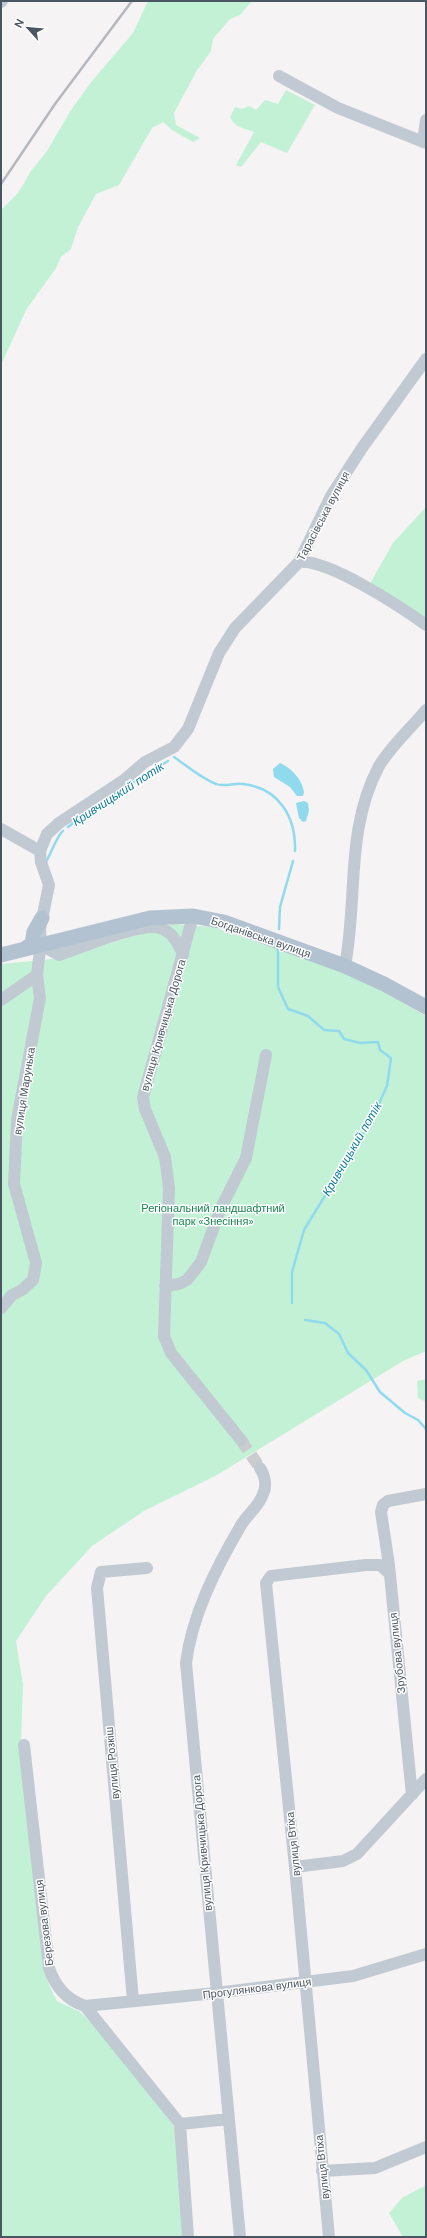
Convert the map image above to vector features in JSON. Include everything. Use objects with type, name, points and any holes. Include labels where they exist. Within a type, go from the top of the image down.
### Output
[{"type":"main road","name":"Богданівська вулиця","points":[[1,955],[150,918],[193,916],[224,922],[345,966],[384,984],[426,1007]]},
{"type":"main road","points":[[42,918],[42,925],[50,935],[56,939],[64,939]]},
{"type":"main road","points":[[24,949],[32,944],[34,932],[42,918]]},
{"type":"street","points":[[279,76],[338,108],[424,142],[426,120]]},
{"type":"street","name":"Тарасівська вулиця","points":[[40,851],[47,834],[59,823],[124,780],[145,762],[174,747],[188,729],[219,653],[235,628],[299,562],[335,490],[362,448],[426,359]]},
{"type":"street","points":[[299,562],[312,562],[350,579],[426,625]]},
{"type":"street","points":[[345,966],[349,944],[353,861],[361,816],[367,796],[380,765],[426,710]]},
{"type":"street","points":[[1,829],[40,851]]},
{"type":"street","name":"вулиця Марунька","points":[[1,1308],[12,1296],[22,1290],[33,1280],[36,1263],[14,1184],[17,1120],[40,998],[38,975],[41,945],[40,929],[49,885],[41,862],[40,851]]},
{"type":"street","name":"вулиця Кривчицька Дорога","points":[[193,916],[143,1097],[145,1109],[165,1157],[169,1188],[164,1326],[166,1344],[241,1440]]},
{"type":"street","points":[[41,945],[59,955],[136,929],[155,927],[162,929],[178,941],[183,955]]},
{"type":"street","points":[[1,1000],[38,975]]},
{"type":"street","points":[[165,1286],[179,1284],[187,1280],[201,1262],[220,1210],[246,1158],[266,1055]]},
{"type":"street","name":"вулиця Кривчицька Дорога","points":[[240,2237],[186,1663],[195,1623],[209,1586],[241,1524],[264,1494],[265,1480],[260,1468]]},
{"type":"street","name":"Зрубова вулиця","points":[[412,1795],[389,1573],[381,1512],[383,1505],[388,1501],[426,1494]]},
{"type":"street","name":"вулиця Втіха","points":[[329,2237],[304,1982],[296,1867],[267,1580],[271,1576],[366,1565],[380,1565],[389,1573]]},
{"type":"street","name":"вулиця Розкіш","points":[[133,2001],[97,1588],[101,1572],[147,1568]]},
{"type":"street","name":"Березова вулиця","points":[[24,1744],[49,1968],[52,1979],[58,1988],[76,2003],[85,2006],[180,2124]]},
{"type":"street","points":[[296,1867],[342,1861],[357,1854],[426,1779]]},
{"type":"street","name":"Прогулянкова вулиця","points":[[85,2006],[216,1993],[372,1972],[426,1954]]},
{"type":"street","points":[[188,2237],[180,2124],[229,2119]]},
{"type":"street","points":[[322,2172],[375,2168],[426,2147]]},
{"type":"green space","points":[[148,1],[252,1],[240,15],[230,19],[213,39],[211,51],[196,72],[174,113],[176,125],[200,138],[193,142],[172,130],[163,122],[152,128],[119,185],[96,194],[78,227],[71,249],[61,257],[56,268],[26,310],[1,365],[1,210],[18,193],[31,171],[47,151],[71,110],[92,81],[133,33]]},
{"type":"green space","points":[[286,90],[315,105],[287,153],[261,142],[241,167],[236,165],[254,132],[240,127],[232,121],[230,117],[235,107],[242,109],[249,106],[256,110],[265,100],[278,104]]},
{"type":"green space","points":[[426,507],[426,623],[368,587],[393,543]]},
{"type":"green space","name":"Регіональний ландшафтний парк «Знесіння»","points":[[173,924],[213,927],[355,976],[426,1016],[426,1351],[403,1361],[217,1475],[144,1511],[92,1546],[46,1596],[16,1641],[23,1685],[21,1743],[43,1965],[49,1985],[57,2001],[80,2012],[97,2028],[175,2128],[184,2237],[1,2237],[1,964],[62,958]]},
{"type":"green space","points":[[426,1379],[426,1402],[418,1398],[417,1381]]},
{"type":"green space","points":[[426,2185],[426,2237],[403,2237],[389,2213],[402,2198]]},
{"type":"water","points":[[280,763],[289,768],[299,779],[304,792],[303,796],[297,796],[290,787],[274,777],[273,769]]},
{"type":"water","points":[[304,801],[308,803],[309,811],[306,821],[303,822],[299,818],[296,803]]},
{"type":"waterway","name":"Кривчицький потік","points":[[174,757],[216,784],[243,784],[256,787],[266,791],[276,798],[283,806],[292,827],[295,839],[295,851]]},
{"type":"waterway","name":"Кривчицький потік","points":[[68,827],[92,808],[168,761]]},
{"type":"waterway","name":"Кривчицький потік","points":[[46,862],[56,840],[63,831]]},
{"type":"waterway","name":"Кривчицький потік","points":[[279,929],[280,907],[293,861]]},
{"type":"waterway","name":"Кривчицький потік","points":[[278,947],[278,987],[288,1009],[308,1016],[324,1030],[339,1031],[344,1039],[360,1043],[378,1042],[380,1050],[391,1058],[387,1086],[372,1119],[304,1230],[292,1272],[292,1303]]},
{"type":"waterway","name":"Кривчицький потік","points":[[305,1320],[325,1323],[339,1334],[348,1353],[366,1370],[380,1392],[405,1413],[418,1420],[426,1429]]},
{"type":"tunnel","points":[[241,1440],[260,1468]]},
{"type":"railway","points":[[1,184],[55,104],[132,1]]}]
